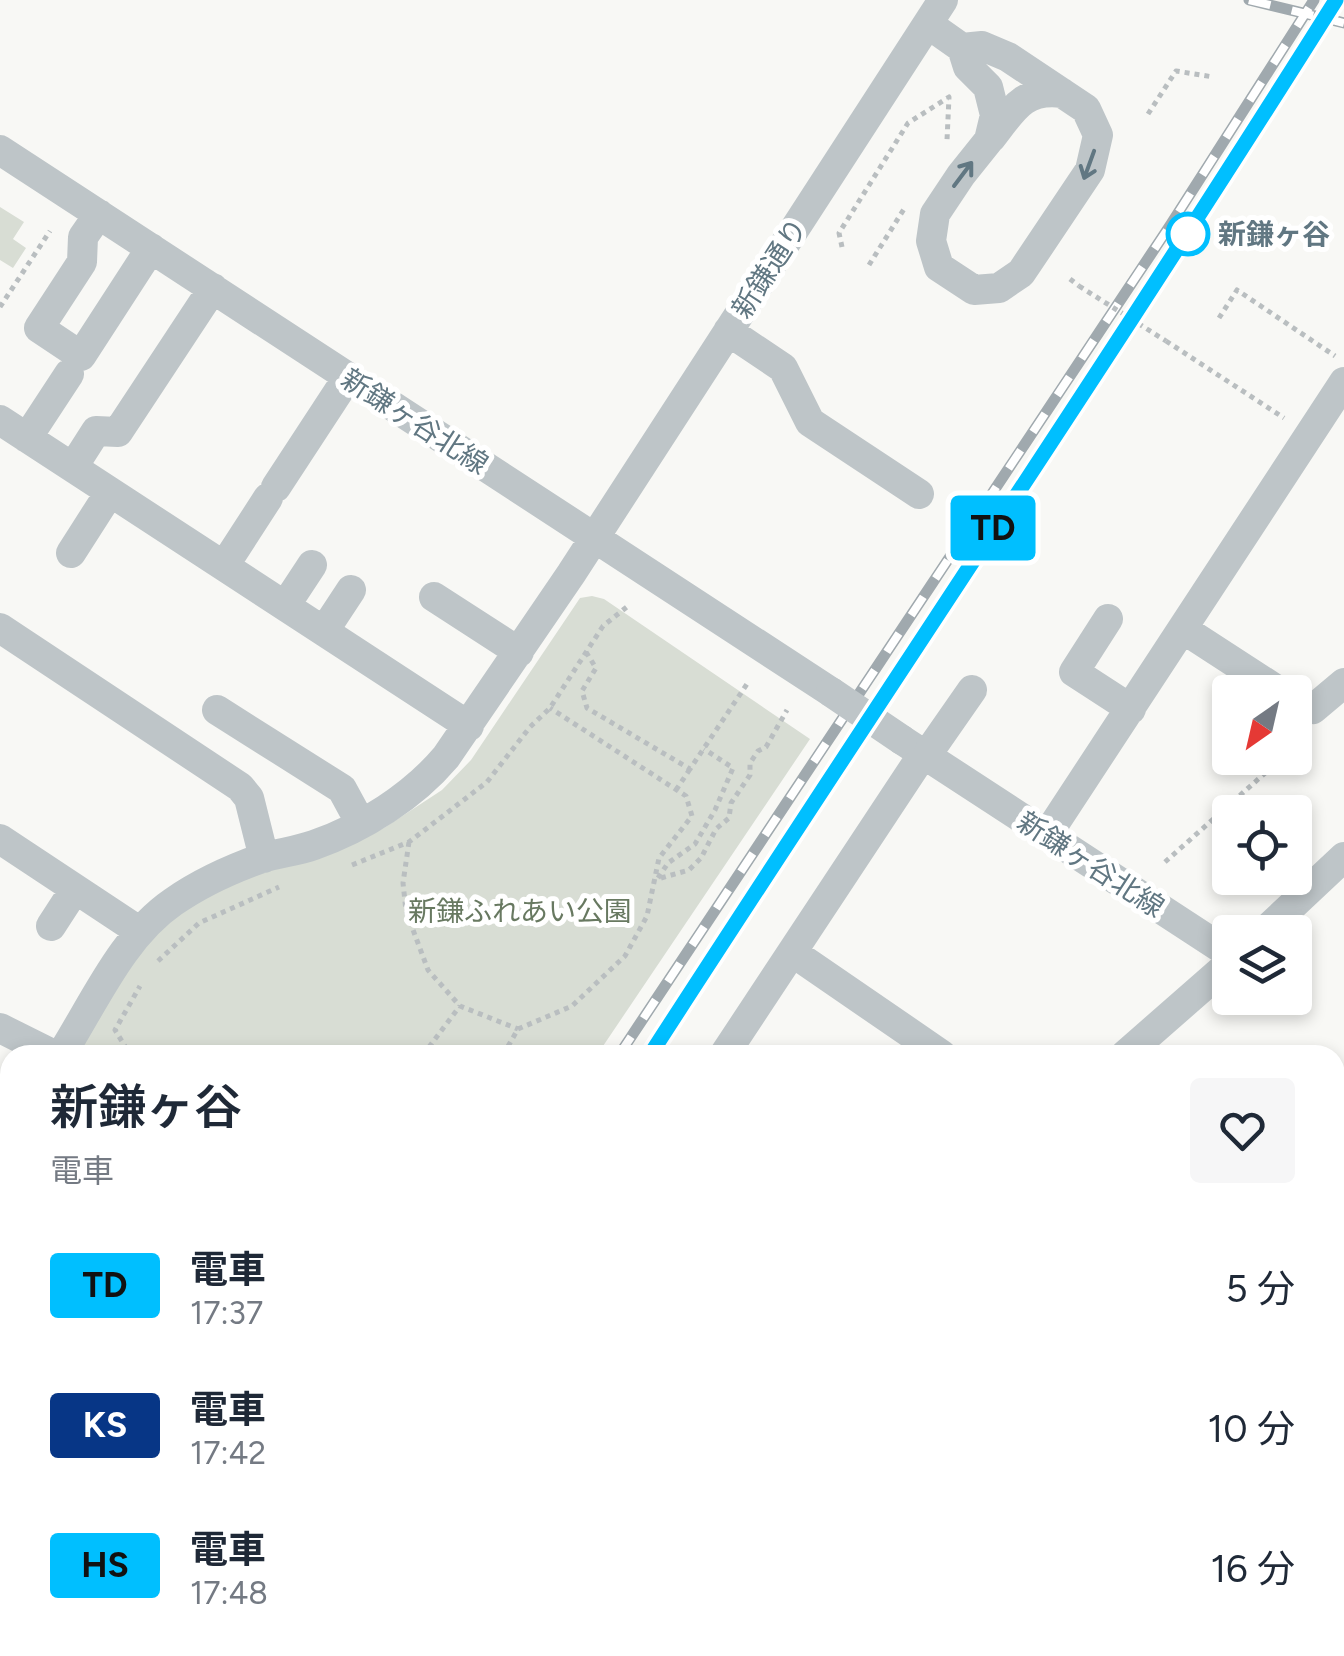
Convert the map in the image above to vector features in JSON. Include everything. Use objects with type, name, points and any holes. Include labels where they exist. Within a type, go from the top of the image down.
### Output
[{"type":"street","points":[[935,12],[962,48],[968,67],[988,87],[995,115],[989,140]]},
{"type":"street","name":"新鎌通り","points":[[64,1045],[138,931],[172,902],[218,876],[314,845],[361,824],[426,780],[469,726],[519,652],[935,12]]},
{"type":"street","points":[[962,48],[982,46],[1008,58],[1062,93],[1086,109],[1098,135],[1090,170],[1021,274],[999,288],[974,290],[939,267],[932,242],[935,214],[960,175],[1024,99],[1041,90],[1062,93]]},
{"type":"street","name":"新鎌ヶ谷北線","points":[[0,150],[1212,942]]},
{"type":"street","points":[[99,214],[84,238],[82,262],[39,328],[81,356],[151,248]]},
{"type":"street","points":[[73,468],[96,431],[118,432],[213,288]]},
{"type":"street","points":[[728,331],[783,368],[810,422],[919,494]]},
{"type":"street","points":[[1048,835],[1184,629],[1343,371]]},
{"type":"street","points":[[27,438],[69,374]]},
{"type":"street","points":[[224,566],[348,377]]},
{"type":"street","points":[[0,420],[469,726]]},
{"type":"street","points":[[71,554],[110,492]]},
{"type":"street","points":[[285,606],[312,565]]},
{"type":"street","points":[[324,631],[351,590]]},
{"type":"street","points":[[434,597],[519,652]]},
{"type":"street","points":[[1108,619],[1074,672],[1131,709]]},
{"type":"street","points":[[0,628],[240,787],[248,798],[264,858]]},
{"type":"street","points":[[1184,629],[1254,675]]},
{"type":"street","points":[[1312,709],[1344,683]]},
{"type":"street","points":[[731,1045],[917,750],[972,690]]},
{"type":"street","points":[[216,710],[342,789],[361,824]]},
{"type":"street","points":[[0,839],[138,931]]},
{"type":"street","points":[[1282,915],[1344,857]]},
{"type":"street","points":[[51,926],[75,889]]},
{"type":"street","points":[[792,952],[927,1045]]},
{"type":"street","points":[[1136,1045],[1212,979]]},
{"type":"street","points":[[0,1028],[37,1045]]},
{"type":"path","points":[[1148,114],[1176,71],[1213,77]]},
{"type":"path","points":[[842,247],[839,233],[908,123],[950,97],[949,136],[939,152]]},
{"type":"path","points":[[868,265],[909,201]]},
{"type":"path","points":[[0,307],[50,231]]},
{"type":"path","points":[[1070,279],[1295,425]]},
{"type":"path","points":[[1219,318],[1236,290],[1343,371]]},
{"type":"path","points":[[509,1045],[518,1029],[572,1006],[625,956],[646,916],[659,858],[692,816],[686,796],[550,708],[603,626],[628,606]]},
{"type":"path","points":[[586,652],[596,668],[582,691],[588,708],[690,769]]},
{"type":"path","points":[[676,790],[747,684]]},
{"type":"path","points":[[652,880],[689,870],[700,858],[716,829],[729,818],[732,803],[750,775],[750,763],[766,747],[787,710]]},
{"type":"path","points":[[660,878],[668,863],[695,844],[733,768],[704,749]]},
{"type":"path","points":[[1165,862],[1263,775]]},
{"type":"path","points":[[409,842],[403,882],[406,912],[428,970],[460,1006],[518,1029]]},
{"type":"path","points":[[431,1045],[460,1006]]},
{"type":"green space","points":[[0,207],[24,222],[13,239],[26,248],[13,268],[0,260]]},
{"type":"green space","name":"新鎌ふれあい公園","points":[[580,598],[604,599],[810,739],[604,1045],[83,1045],[134,953],[204,892],[339,848],[384,828],[442,790],[471,760]]},
{"type":"railway","points":[[1249,0],[1344,23]]},
{"type":"railway","points":[[626,1045],[1171,224],[1314,0]]},
{"type":"railway","points":[[656,1045],[1336,0]]},
{"type":"train","name":"TD","points":[[656,1045],[800,820],[1187,235],[1336,0]]},
{"type":"place","name":"新鎌ヶ谷","points":[[1188,234]]}]
